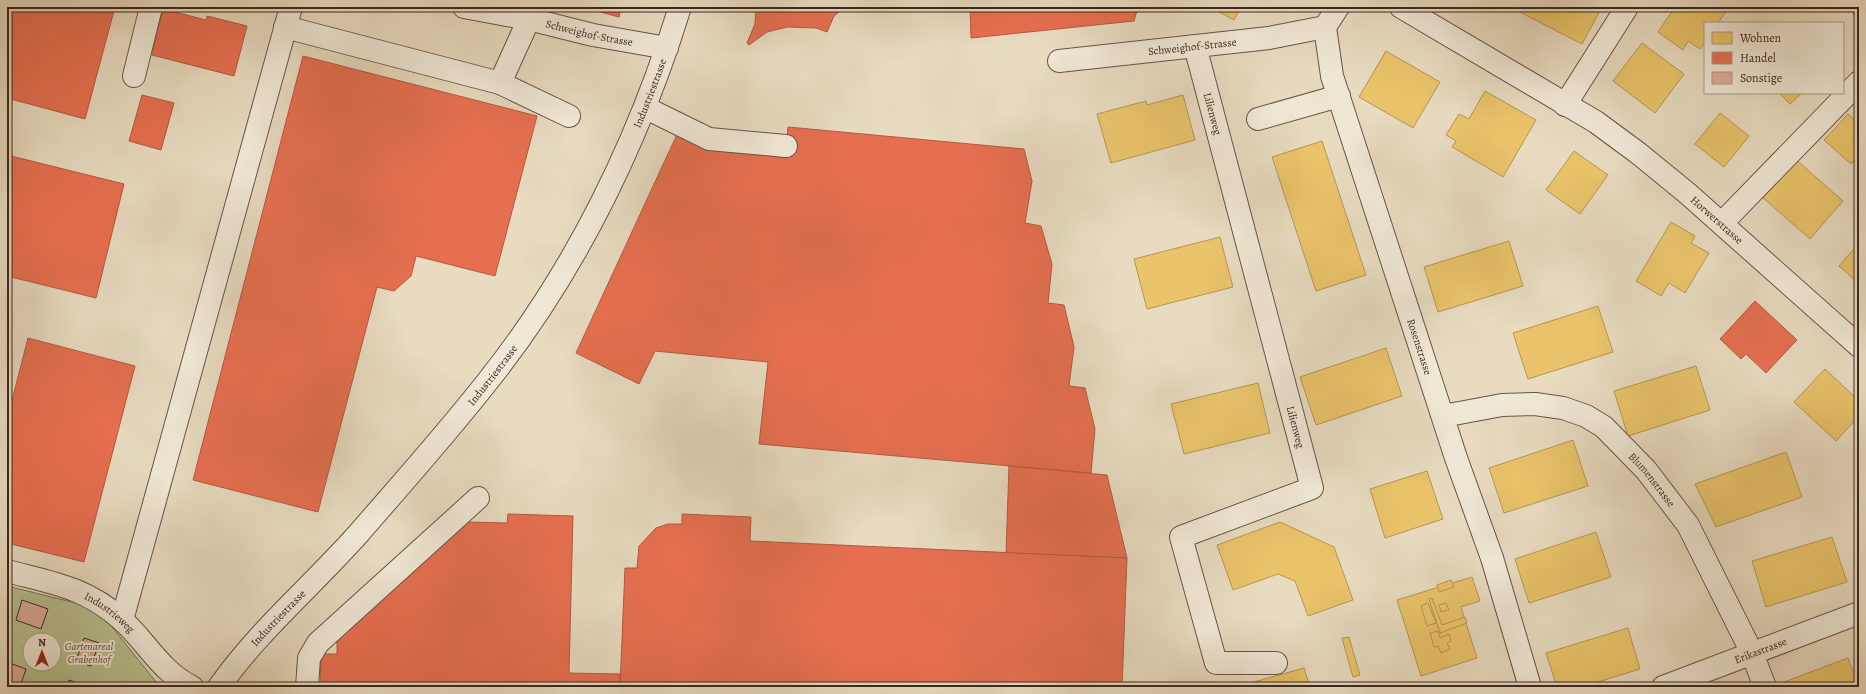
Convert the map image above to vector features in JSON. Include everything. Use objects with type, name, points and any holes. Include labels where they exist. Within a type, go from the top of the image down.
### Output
[{"type":"street","points":[[134,76],[151,7]]},
{"type":"street","name":"Schweighof-Strasse","points":[[464,7],[593,35],[667,48]]},
{"type":"street","name":"Industriestrasse","points":[[219,687],[237,661],[358,533],[417,467],[492,376],[546,299],[594,218],[646,108],[680,7]]},
{"type":"street","points":[[1325,27],[1338,7]]},
{"type":"street","name":"Horwerstrasse","points":[[1401,7],[1596,122],[1638,153],[1722,223],[1859,346]]},
{"type":"street","points":[[1565,105],[1627,7]]},
{"type":"street","points":[[122,620],[288,17],[500,83],[569,116]]},
{"type":"street","points":[[500,83],[529,20]]},
{"type":"street","name":"Schweighof-Strasse","points":[[1059,61],[1270,38],[1325,27]]},
{"type":"street","name":"Rosenstrasse","points":[[1325,27],[1332,76],[1443,416],[1492,558],[1530,687]]},
{"type":"street","name":"Lilienweg","points":[[1196,46],[1312,488],[1181,537],[1216,663],[1276,663]]},
{"type":"street","points":[[1722,223],[1859,82]]},
{"type":"street","points":[[1258,119],[1339,96]]},
{"type":"street","points":[[646,108],[708,139],[786,146]]},
{"type":"street","name":"Blumenstrasse","points":[[1443,416],[1502,405],[1535,404],[1563,408],[1586,416],[1604,427],[1646,470],[1688,525],[1752,653],[1765,687]]},
{"type":"street","points":[[307,687],[309,658],[318,643],[478,498]]},
{"type":"street","name":"Industrieweg","points":[[7,571],[68,586],[100,602],[122,620],[163,667],[192,687]]},
{"type":"street","name":"Erikastrasse","points":[[1663,687],[1859,613]]},
{"type":"green space","name":"Gartenareal Grabenhof","points":[[7,586],[84,605],[109,623],[160,687],[7,687]]},
{"type":"building: Wohnen","points":[[1210,7],[1241,7],[1234,20]]},
{"type":"building: Wohnen","points":[[1510,7],[1602,7],[1582,44]]},
{"type":"building: Wohnen","points":[[1675,7],[1729,7],[1719,22],[1704,22],[1704,43],[1700,49],[1688,41],[1683,50],[1658,32]]},
{"type":"building: Wohnen","points":[[1642,43],[1684,74],[1655,113],[1613,81]]},
{"type":"building: Wohnen","points":[[1386,51],[1440,82],[1413,128],[1359,97]]},
{"type":"building: Wohnen","points":[[1485,91],[1536,120],[1503,177],[1452,147],[1456,141],[1446,135],[1459,114],[1469,119]]},
{"type":"building: Wohnen","points":[[1780,94],[1801,94],[1790,104]]},
{"type":"building: Wohnen","points":[[1183,95],[1195,140],[1111,163],[1097,114],[1146,101],[1147,105]]},
{"type":"building: Wohnen","points":[[1720,113],[1749,136],[1724,167],[1695,144]]},
{"type":"building: Wohnen","points":[[1848,114],[1859,124],[1859,155],[1851,164],[1824,140]]},
{"type":"building: Wohnen","points":[[1322,141],[1366,275],[1316,291],[1272,157]]},
{"type":"building: Wohnen","points":[[1574,151],[1608,175],[1580,214],[1546,190]]},
{"type":"building: Wohnen","points":[[1794,158],[1843,201],[1810,239],[1761,196]]},
{"type":"building: Wohnen","points":[[1671,222],[1695,236],[1691,243],[1709,253],[1685,293],[1669,283],[1661,296],[1636,281]]},
{"type":"building: Wohnen","points":[[1220,237],[1233,287],[1147,309],[1134,259]]},
{"type":"building: Wohnen","points":[[1509,241],[1523,286],[1438,312],[1424,267]]},
{"type":"building: Wohnen","points":[[1859,243],[1859,284],[1839,266]]},
{"type":"building: Wohnen","points":[[1598,306],[1613,352],[1528,379],[1513,333]]},
{"type":"building: Wohnen","points":[[1386,348],[1402,396],[1316,425],[1300,377]]},
{"type":"building: Wohnen","points":[[1696,366],[1710,410],[1628,436],[1614,391]]},
{"type":"building: Wohnen","points":[[1825,369],[1859,401],[1859,416],[1836,441],[1794,402]]},
{"type":"building: Wohnen","points":[[1258,383],[1270,433],[1184,454],[1171,404]]},
{"type":"building: Wohnen","points":[[1573,440],[1588,486],[1504,513],[1489,468]]},
{"type":"building: Wohnen","points":[[1786,452],[1802,497],[1716,527],[1695,484]]},
{"type":"building: Wohnen","points":[[1427,471],[1443,519],[1385,538],[1370,489]]},
{"type":"building: Wohnen","points":[[1280,522],[1334,547],[1353,600],[1308,616],[1295,581],[1278,574],[1233,590],[1217,545]]},
{"type":"building: Wohnen","points":[[1596,532],[1611,577],[1529,603],[1515,559]]},
{"type":"building: Wohnen","points":[[1832,537],[1847,582],[1766,607],[1752,561]]},
{"type":"building: Wohnen","points":[[1472,577],[1480,601],[1461,607],[1477,658],[1421,676],[1397,600]]},
{"type":"building: Wohnen","points":[[1451,580],[1454,587],[1439,592],[1437,585]]},
{"type":"building: Wohnen","points":[[1432,598],[1442,625],[1465,617],[1467,623],[1440,633],[1429,599]]},
{"type":"building: Wohnen","points":[[1428,603],[1436,623],[1427,626],[1421,606]]},
{"type":"building: Wohnen","points":[[1446,603],[1449,610],[1441,612],[1439,605]]},
{"type":"building: Wohnen","points":[[1628,628],[1640,669],[1582,687],[1557,687],[1546,653]]},
{"type":"building: Wohnen","points":[[1438,631],[1440,638],[1449,634],[1451,641],[1447,643],[1450,649],[1441,653],[1438,646],[1434,647],[1430,633]]},
{"type":"building: Wohnen","points":[[1349,637],[1360,675],[1353,677],[1342,638]]},
{"type":"building: Wohnen","points":[[1848,658],[1859,687],[1785,687],[1784,682]]},
{"type":"building: Wohnen","points":[[1304,668],[1310,687],[1243,687],[1243,685]]},
{"type":"building: Handel","points":[[7,7],[115,7],[85,119],[7,98]]},
{"type":"building: Handel","points":[[582,7],[621,7],[619,17]]},
{"type":"building: Handel","points":[[756,7],[845,7],[834,16],[827,32],[816,28],[787,27],[767,32],[749,45],[747,43],[755,24]]},
{"type":"building: Handel","points":[[970,7],[1138,7],[1134,21],[971,38]]},
{"type":"building: Handel","points":[[163,9],[206,20],[207,16],[247,26],[234,76],[152,55]]},
{"type":"building: Handel","points":[[303,56],[537,116],[495,276],[416,256],[411,276],[394,291],[377,287],[318,512],[193,480]]},
{"type":"building: Handel","points":[[142,95],[174,103],[161,150],[129,141]]},
{"type":"building: Handel","points":[[788,127],[1024,149],[1032,181],[1025,223],[1041,226],[1052,264],[1048,303],[1064,305],[1074,347],[1069,386],[1085,388],[1095,429],[1091,473],[759,444],[768,362],[655,351],[639,384],[576,353],[679,130],[785,154]]},
{"type":"building: Handel","points":[[7,155],[124,184],[96,298],[7,276]]},
{"type":"building: Handel","points":[[1755,301],[1797,340],[1766,373],[1746,354],[1741,359],[1720,339]]},
{"type":"building: Handel","points":[[28,338],[135,366],[84,562],[7,543],[7,420]]},
{"type":"building: Handel","points":[[1009,466],[1107,475],[1127,558],[1006,553]]},
{"type":"building: Handel","points":[[508,514],[573,516],[569,673],[620,674],[620,687],[320,687],[321,654],[337,654],[337,635],[466,522],[507,523]]},
{"type":"building: Handel","points":[[682,514],[751,517],[750,541],[1127,558],[1122,687],[620,687],[625,568],[637,568],[639,546],[656,528],[668,524],[682,524]]},
{"type":"building: Sonstige","points":[[22,600],[48,609],[41,629],[16,620]]},
{"type":"building: Sonstige","points":[[84,638],[99,643],[91,666],[76,661]]},
{"type":"building: Sonstige","points":[[7,662],[22,668],[22,672],[25,672],[20,687],[7,684]]},
{"type":"building: Sonstige","points":[[69,680],[90,687],[67,687]]},
{"type":"railway","points":[[1853,7],[1859,22]]}]
